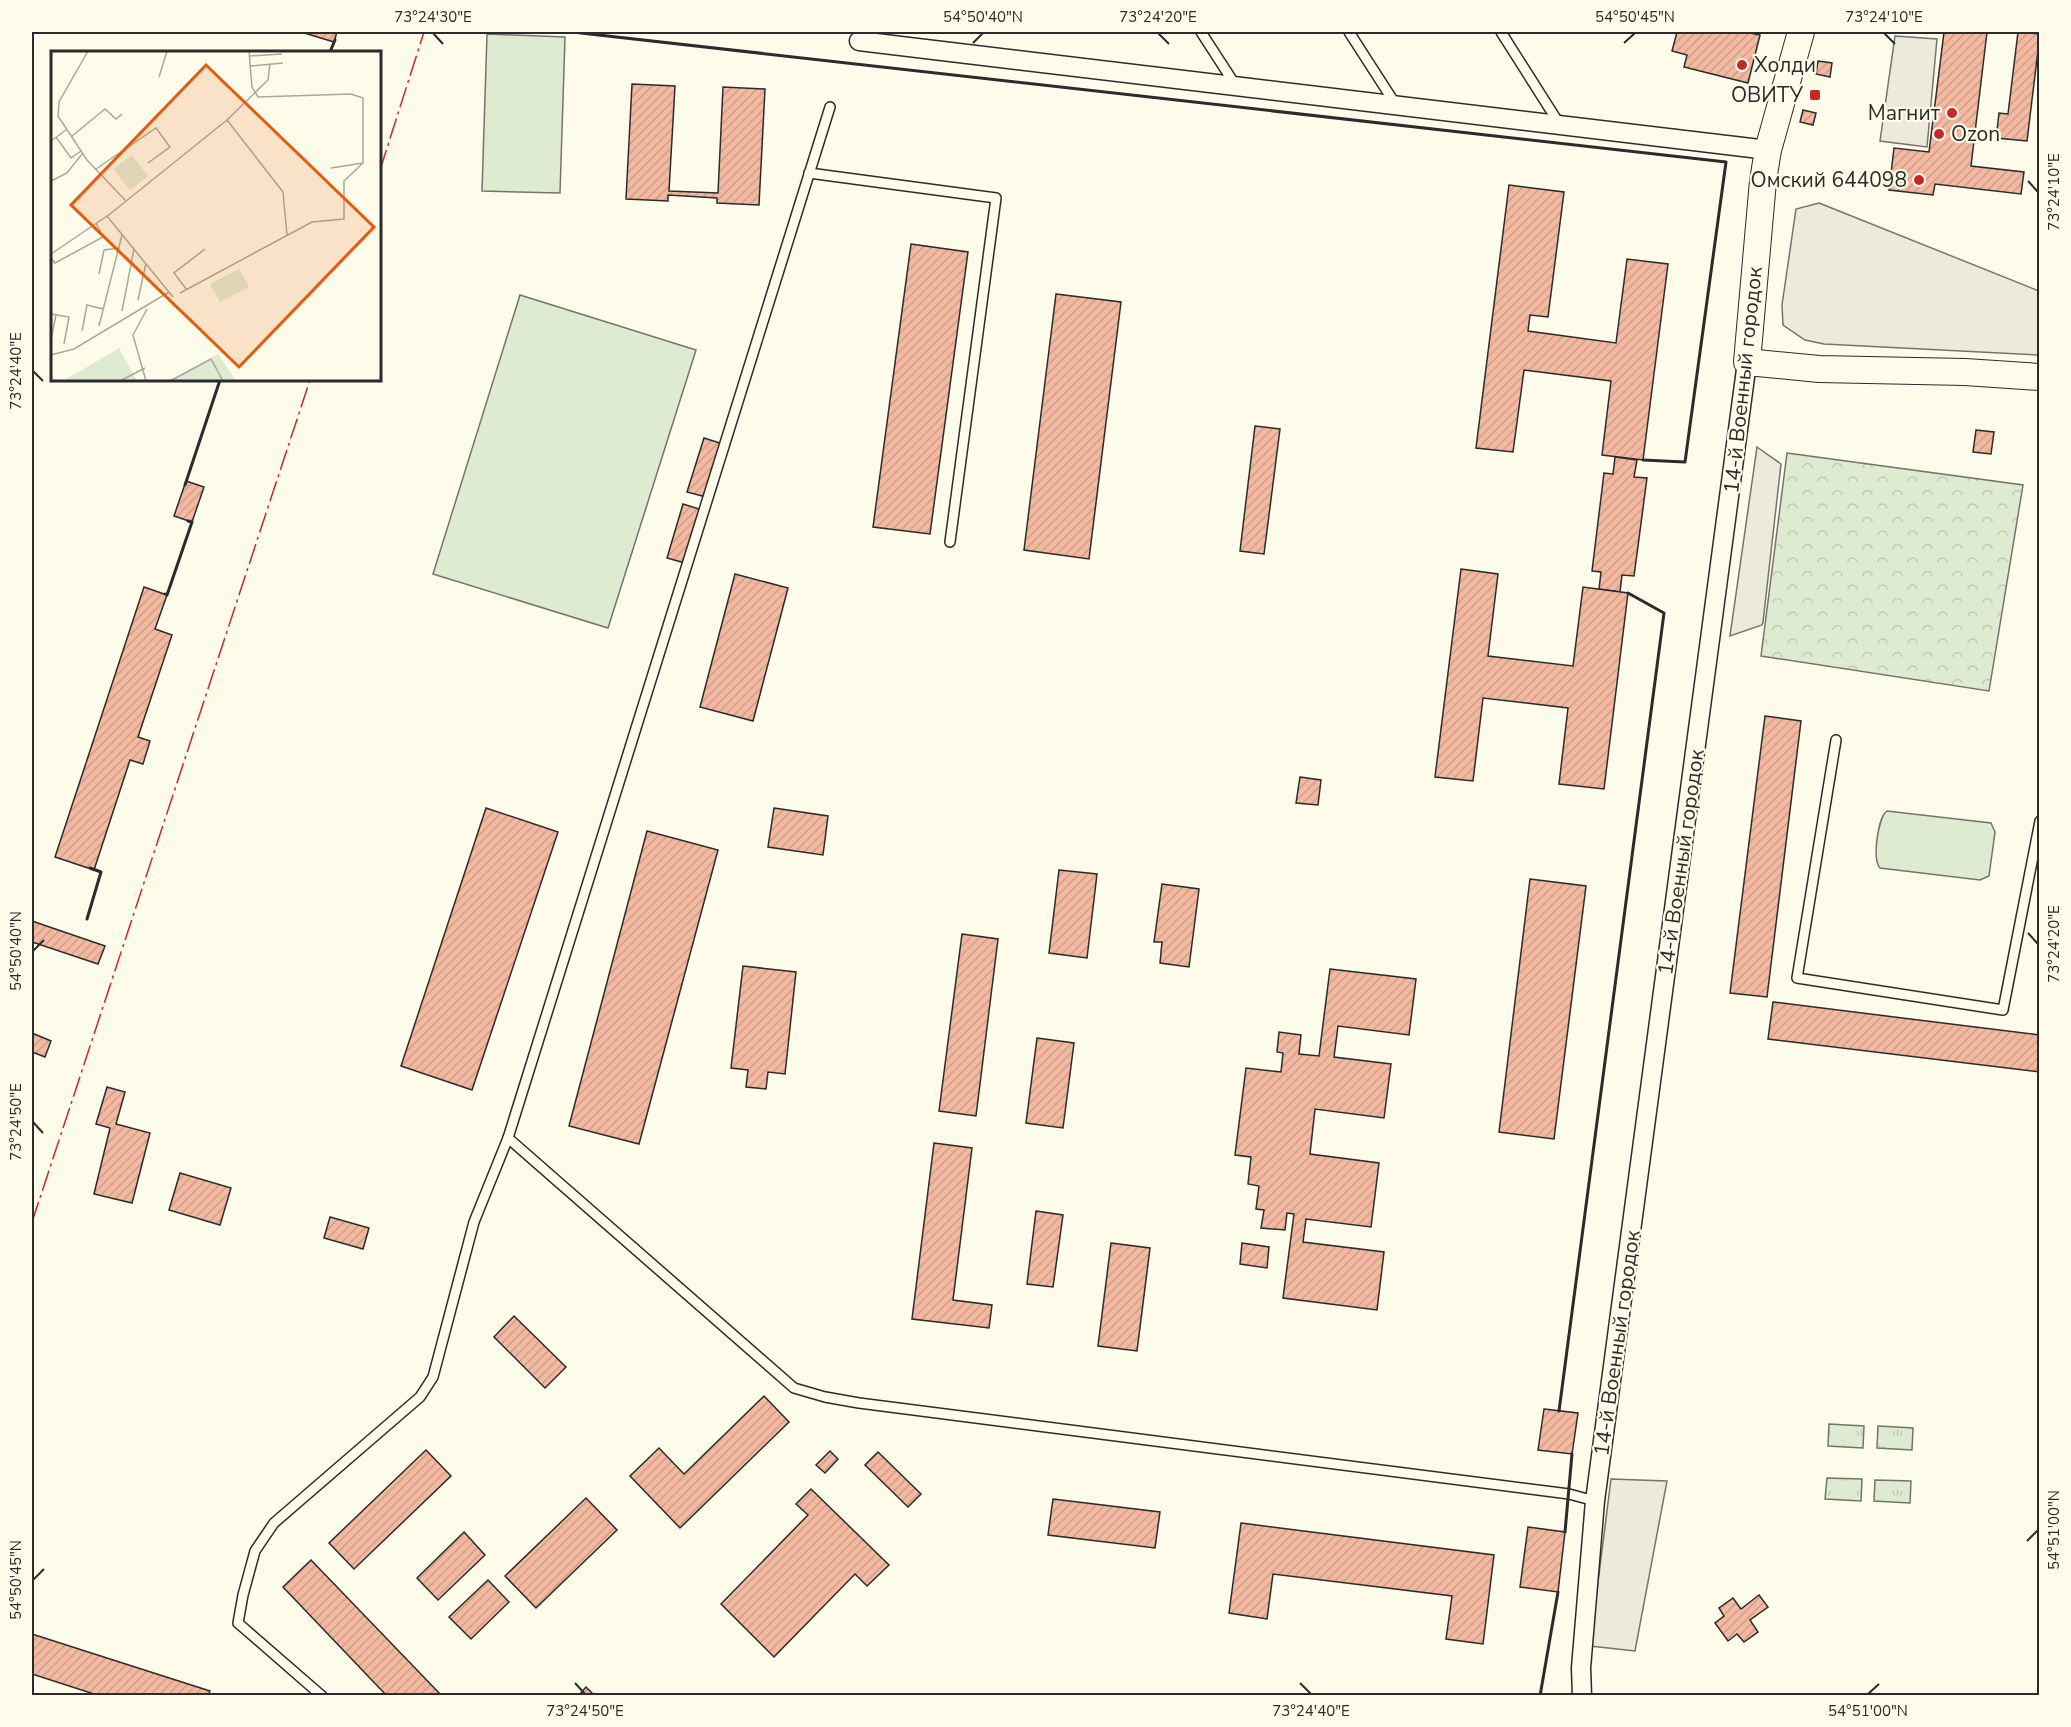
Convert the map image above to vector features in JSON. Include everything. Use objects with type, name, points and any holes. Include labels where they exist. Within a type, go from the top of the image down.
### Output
[{"type":"street","name":"14-й Военный городок","points":[[1582,1695],[1581,1668],[1595,1501],[1747,362],[1763,181],[1768,150],[1799,32]]},
{"type":"street","points":[[858,41],[910,39],[1236,86],[1768,150]]},
{"type":"street","points":[[1747,362],[1819,369],[1965,372],[2040,377]]},
{"type":"lane","points":[[1202,32],[1236,86]]},
{"type":"lane","points":[[1348,32],[1396,105]]},
{"type":"lane","points":[[1501,32],[1560,125]]},
{"type":"lane","points":[[322,1695],[238,1623],[255,1551],[274,1522],[420,1396],[433,1377],[474,1222],[508,1138],[830,107]]},
{"type":"lane","points":[[809,173],[996,198],[950,542]]},
{"type":"lane","points":[[1836,740],[1797,978],[2003,1010],[2040,821]]},
{"type":"lane","points":[[508,1138],[794,1388],[825,1397],[859,1402],[1569,1494],[1595,1501]]},
{"type":"green space","points":[[487,34],[565,37],[560,193],[482,191]]},
{"type":"green space","points":[[520,295],[696,350],[608,628],[433,574]]},
{"type":"green space","points":[[1787,453],[2023,485],[1989,691],[1761,656]]},
{"type":"green space","points":[[1887,811],[1991,823],[1995,832],[1989,876],[1980,880],[1880,868],[1876,856],[1877,838],[1881,821]]},
{"type":"green space","points":[[1829,1424],[1864,1426],[1863,1448],[1828,1446]]},
{"type":"green space","points":[[1878,1426],[1913,1428],[1912,1450],[1877,1448]]},
{"type":"green space","points":[[1827,1478],[1862,1479],[1861,1501],[1825,1499]]},
{"type":"green space","points":[[1875,1480],[1911,1481],[1910,1503],[1874,1501]]},
{"type":"shaded area","points":[[1895,36],[1937,39],[1927,147],[1880,141]]},
{"type":"shaded area","points":[[1819,203],[2039,291],[2039,355],[1824,344],[1805,340],[1783,325],[1782,305],[1796,209]]},
{"type":"shaded area","points":[[1757,447],[1781,464],[1763,622],[1762,625],[1730,636]]},
{"type":"shaded area","points":[[1611,1479],[1667,1481],[1635,1651],[1590,1646]]},
{"type":"building","points":[[301,32],[337,32],[334,42]]},
{"type":"building","points":[[1677,32],[1745,32],[1760,35],[1748,83],[1684,67],[1687,55],[1672,51]]},
{"type":"building","points":[[1944,32],[1987,32],[1971,166],[2024,172],[2021,194],[1935,184],[1933,195],[1889,190],[1894,148],[1929,152]]},
{"type":"building","points":[[2018,32],[2040,34],[2027,141],[1996,138],[1999,113],[2008,114]]},
{"type":"building","points":[[1818,61],[1832,63],[1830,77],[1816,74]]},
{"type":"building","points":[[632,84],[675,86],[669,191],[718,193],[723,87],[765,89],[759,205],[717,203],[717,198],[668,195],[668,201],[626,199]]},
{"type":"building","points":[[1803,110],[1816,113],[1813,125],[1800,122]]},
{"type":"building","points":[[1509,185],[1564,192],[1548,317],[1530,315],[1528,331],[1616,343],[1627,259],[1668,264],[1643,460],[1602,455],[1611,381],[1524,370],[1513,452],[1476,448]]},
{"type":"building","points":[[911,244],[968,252],[930,534],[873,527]]},
{"type":"building","points":[[1056,294],[1121,302],[1089,559],[1024,550]]},
{"type":"building","points":[[1255,426],[1280,429],[1264,554],[1240,551]]},
{"type":"building","points":[[1976,430],[1994,432],[1991,454],[1973,452]]},
{"type":"building","points":[[704,438],[723,444],[706,497],[687,492]]},
{"type":"building","points":[[1615,457],[1637,460],[1634,477],[1647,478],[1634,576],[1622,575],[1620,592],[1599,589],[1601,572],[1592,571],[1604,473],[1613,474]]},
{"type":"building","points":[[186,481],[204,487],[192,522],[174,516]]},
{"type":"building","points":[[683,504],[702,510],[685,563],[667,558]]},
{"type":"building","points":[[1461,569],[1498,574],[1488,656],[1573,666],[1583,587],[1628,593],[1604,789],[1559,784],[1568,708],[1483,698],[1473,781],[1435,777]]},
{"type":"building","points":[[735,574],[788,588],[753,721],[700,707]]},
{"type":"building","points":[[144,587],[167,595],[155,629],[172,635],[138,737],[150,741],[143,764],[130,760],[94,870],[55,857]]},
{"type":"building","points":[[1765,716],[1801,721],[1767,997],[1730,993]]},
{"type":"building","points":[[1300,777],[1321,780],[1318,805],[1296,803]]},
{"type":"building","points":[[486,808],[558,832],[472,1090],[401,1066]]},
{"type":"building","points":[[774,808],[828,816],[823,855],[768,847]]},
{"type":"building","points":[[647,831],[718,850],[639,1144],[569,1126]]},
{"type":"building","points":[[1059,870],[1097,874],[1087,958],[1049,953]]},
{"type":"building","points":[[1530,879],[1586,886],[1554,1139],[1499,1132]]},
{"type":"building","points":[[1162,884],[1199,889],[1189,967],[1160,963],[1162,942],[1154,942]]},
{"type":"building","points":[[32,921],[105,946],[98,964],[32,942]]},
{"type":"building","points":[[962,934],[998,939],[976,1116],[939,1111]]},
{"type":"building","points":[[743,966],[796,972],[785,1074],[768,1072],[766,1089],[746,1087],[748,1070],[731,1068]]},
{"type":"building","points":[[1330,969],[1416,979],[1409,1035],[1338,1026],[1334,1057],[1391,1064],[1384,1118],[1315,1109],[1310,1154],[1379,1163],[1371,1227],[1306,1219],[1303,1242],[1384,1252],[1377,1310],[1283,1298],[1294,1214],[1287,1213],[1285,1230],[1261,1228],[1264,1210],[1256,1209],[1259,1186],[1248,1184],[1251,1157],[1235,1155],[1246,1068],[1281,1072],[1283,1053],[1277,1052],[1279,1032],[1301,1035],[1299,1054],[1319,1056]]},
{"type":"building","points":[[1773,1002],[2040,1035],[2040,1072],[1768,1039]]},
{"type":"building","points":[[32,1033],[51,1041],[45,1057],[32,1052]]},
{"type":"building","points":[[1037,1038],[1074,1043],[1063,1128],[1026,1123]]},
{"type":"building","points":[[107,1087],[125,1092],[116,1124],[150,1133],[132,1203],[94,1194],[110,1128],[96,1124]]},
{"type":"building","points":[[934,1143],[972,1148],[953,1300],[992,1305],[989,1328],[912,1319]]},
{"type":"building","points":[[180,1173],[231,1188],[220,1225],[169,1210]]},
{"type":"building","points":[[1036,1211],[1063,1215],[1053,1287],[1027,1284]]},
{"type":"building","points":[[330,1217],[369,1228],[363,1249],[324,1238]]},
{"type":"building","points":[[1111,1243],[1150,1248],[1137,1351],[1098,1346]]},
{"type":"building","points":[[1242,1243],[1269,1247],[1267,1268],[1240,1264]]},
{"type":"building","points":[[514,1316],[566,1367],[545,1388],[494,1337]]},
{"type":"building","points":[[764,1396],[789,1422],[680,1528],[630,1476],[659,1448],[684,1474]]},
{"type":"building","points":[[1544,1409],[1578,1413],[1572,1454],[1538,1450]]},
{"type":"building","points":[[426,1450],[451,1476],[354,1569],[329,1543]]},
{"type":"building","points":[[830,1451],[838,1459],[825,1473],[816,1465]]},
{"type":"building","points":[[878,1452],[921,1494],[908,1507],[865,1465]]},
{"type":"building","points":[[811,1489],[889,1565],[867,1586],[855,1574],[774,1657],[721,1604],[808,1515],[796,1504]]},
{"type":"building","points":[[586,1498],[617,1530],[536,1608],[505,1576]]},
{"type":"building","points":[[1053,1499],[1160,1512],[1155,1548],[1048,1535]]},
{"type":"building","points":[[1241,1523],[1494,1555],[1483,1644],[1446,1639],[1452,1596],[1273,1574],[1267,1619],[1229,1613]]},
{"type":"building","points":[[1528,1527],[1565,1532],[1558,1592],[1520,1587]]},
{"type":"building","points":[[464,1532],[485,1555],[438,1600],[417,1578]]},
{"type":"building","points":[[311,1560],[442,1696],[387,1696],[283,1587]]},
{"type":"building","points":[[488,1580],[509,1602],[471,1639],[449,1617]]},
{"type":"building","points":[[1759,1595],[1768,1607],[1750,1620],[1758,1632],[1744,1642],[1737,1634],[1728,1641],[1715,1623],[1724,1616],[1719,1608],[1733,1598],[1741,1609]]},
{"type":"building","points":[[32,1634],[210,1691],[208,1696],[100,1696],[32,1674]]},
{"type":"building","points":[[586,1687],[595,1696],[578,1696]]},
{"type":"wall","points":[[572,32],[1726,162],[1685,462],[1643,460]]},
{"type":"wall","points":[[330,51],[335,40]]},
{"type":"wall","points":[[185,485],[220,381]]},
{"type":"wall","points":[[165,594],[167,595],[192,522],[188,521]]},
{"type":"wall","points":[[1559,1411],[1664,613],[1628,593]]},
{"type":"wall","points":[[87,919],[101,872],[90,868]]},
{"type":"wall","points":[[1565,1532],[1572,1454]]},
{"type":"wall","points":[[1540,1696],[1558,1592]]},
{"type":"power","points":[[381,167],[424,32]]},
{"type":"power","points":[[32,1222],[310,381]]},
{"type":"place","name":"Холди","points":[[1742,65]]},
{"type":"place","name":"ОВИТУ","points":[[1815,95]]},
{"type":"place","name":"Магнит","points":[[1952,113]]},
{"type":"place","name":"Ozon","points":[[1939,134]]},
{"type":"place","name":"Омский 644098","points":[[1919,180]]}]
